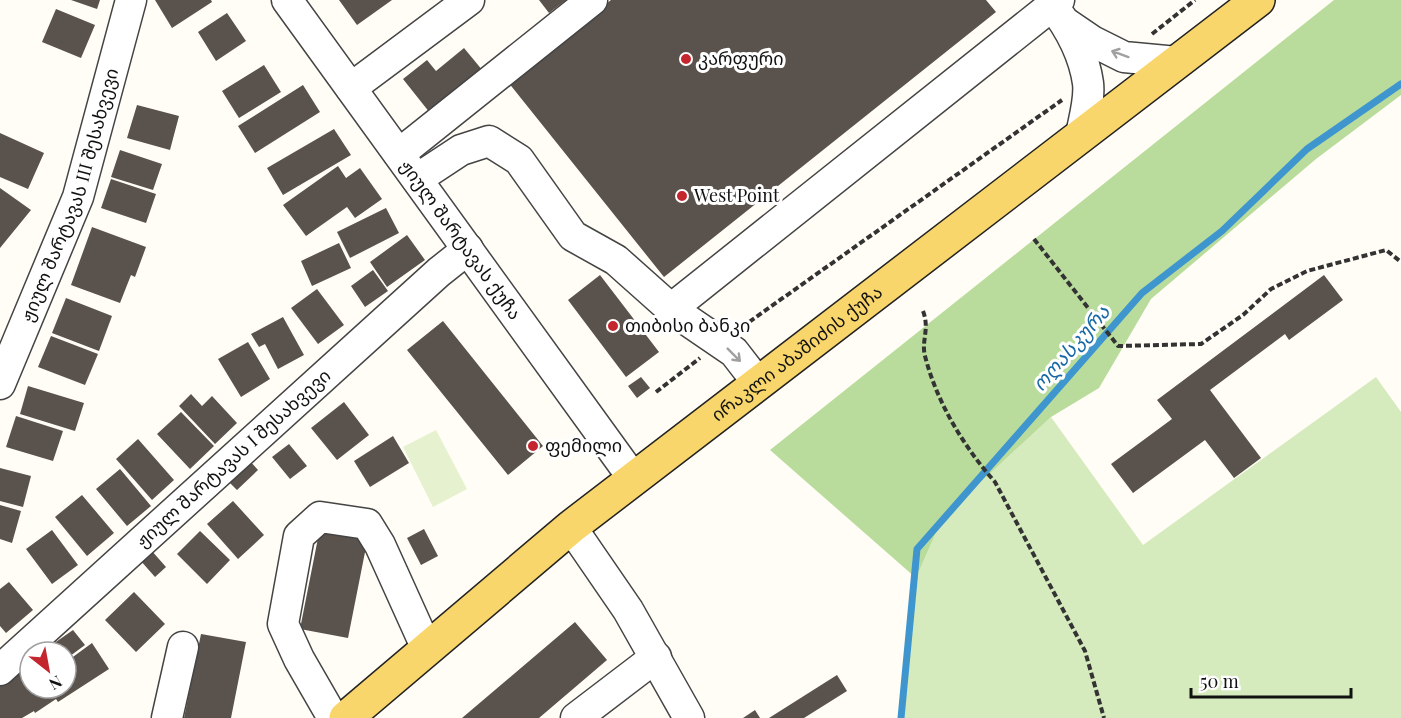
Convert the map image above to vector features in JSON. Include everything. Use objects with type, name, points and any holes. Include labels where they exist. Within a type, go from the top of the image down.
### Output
[{"type":"main road","name":"ირაკლი აბაშიძის ქუჩა","points":[[346,718],[571,527],[1177,62],[1240,5]]},
{"type":"street","name":"ჟიულ შარტავას III შესახვევი","points":[[0,384],[78,196],[131,0]]},
{"type":"street","name":"ჟიულ შარტავას ქუჩა","points":[[288,0],[633,478]]},
{"type":"street","points":[[399,153],[592,0]]},
{"type":"street","points":[[351,88],[451,5]]},
{"type":"street","points":[[1048,9],[1092,41],[1124,57],[1177,62]]},
{"type":"street","points":[[1048,9],[1082,59],[1089,84],[1081,135]]},
{"type":"street","points":[[671,309],[1048,9]]},
{"type":"street","points":[[417,179],[461,150],[489,141],[519,160],[573,236],[616,260],[671,309],[734,352],[758,383]]},
{"type":"street","name":"ჟიულ შარტავას I შესახვევი","points":[[0,670],[438,272],[468,249]]},
{"type":"street","points":[[333,718],[299,659],[283,624],[299,536],[320,517],[367,525],[380,545],[427,649]]},
{"type":"street","points":[[571,527],[628,610],[689,718]]},
{"type":"street","points":[[166,718],[183,647]]},
{"type":"street","points":[[576,718],[656,657]]},
{"type":"path","points":[[1124,57],[1195,0]]},
{"type":"path","points":[[656,392],[720,343],[1063,100],[1089,84]]},
{"type":"path","points":[[1034,239],[1118,346],[1201,345],[1243,315],[1271,289],[1307,270],[1386,250],[1401,262]]},
{"type":"path","points":[[923,311],[927,322],[924,354],[946,414],[977,462],[995,482],[1085,651],[1104,718]]},
{"type":"green space","points":[[1334,0],[1401,0],[1401,95],[1316,159],[1151,299],[1099,388],[1051,417],[943,517],[916,578],[770,450]]},
{"type":"green space","points":[[1376,377],[1401,412],[1401,718],[904,718],[916,578],[943,517],[1051,417],[1143,545]]},
{"type":"green space","points":[[436,430],[467,489],[433,507],[403,447]]},
{"type":"building","points":[[71,0],[100,0],[97,9]]},
{"type":"building","points":[[155,0],[211,0],[212,2],[172,28]]},
{"type":"building","points":[[339,0],[392,0],[357,25]]},
{"type":"building","points":[[539,0],[566,0],[549,13]]},
{"type":"building","name":"West Point","points":[[611,0],[986,0],[996,12],[664,277],[508,82]]},
{"type":"building","points":[[56,9],[95,25],[81,58],[42,42]]},
{"type":"building","points":[[227,13],[246,41],[216,61],[198,32]]},
{"type":"building","points":[[464,48],[483,71],[430,113],[403,79],[427,60],[436,71]]},
{"type":"building","points":[[264,65],[281,92],[239,118],[222,91]]},
{"type":"building","points":[[303,85],[320,112],[255,153],[238,126]]},
{"type":"building","points":[[137,105],[179,116],[170,150],[127,138]]},
{"type":"building","points":[[334,129],[351,155],[283,195],[267,168]]},
{"type":"building","points":[[0,133],[44,153],[28,189],[0,177]]},
{"type":"building","points":[[120,150],[162,164],[153,190],[111,177]]},
{"type":"building","points":[[338,166],[346,178],[360,168],[382,199],[355,218],[347,207],[306,236],[283,205]]},
{"type":"building","points":[[111,179],[156,194],[146,223],[101,208]]},
{"type":"building","points":[[0,188],[31,210],[0,248]]},
{"type":"building","points":[[386,208],[399,233],[350,258],[337,232]]},
{"type":"building","points":[[92,227],[146,247],[135,277],[131,275],[120,303],[71,285]]},
{"type":"building","points":[[407,235],[425,260],[387,287],[370,262]]},
{"type":"building","points":[[339,243],[351,268],[312,286],[301,261]]},
{"type":"building","points":[[373,270],[388,291],[365,307],[351,286]]},
{"type":"building","name":"თიბისი ბანკი","points":[[600,275],[659,352],[626,377],[568,300]]},
{"type":"building","points":[[1324,275],[1343,300],[1289,340],[1285,334],[1210,390],[1261,458],[1234,478],[1205,440],[1133,493],[1111,464],[1172,419],[1157,400]]},
{"type":"building","points":[[317,289],[344,325],[318,344],[291,308]]},
{"type":"building","points":[[66,298],[112,316],[99,351],[52,333]]},
{"type":"building","points":[[283,317],[304,355],[278,369],[265,344],[259,347],[251,334]]},
{"type":"building","points":[[443,321],[543,446],[508,475],[407,350]]},
{"type":"building","points":[[51,336],[98,354],[85,385],[38,367]]},
{"type":"building","points":[[248,342],[270,379],[241,397],[218,359]]},
{"type":"building","points":[[641,377],[650,388],[637,398],[628,386]]},
{"type":"building","points":[[28,386],[84,403],[75,431],[20,414]]},
{"type":"building","points":[[191,394],[202,406],[212,396],[237,423],[215,444],[179,406]]},
{"type":"building","points":[[344,402],[369,435],[337,460],[311,428]]},
{"type":"building","points":[[181,412],[214,446],[190,469],[157,434]]},
{"type":"building","points":[[16,416],[63,431],[53,461],[6,447]]},
{"type":"building","points":[[393,436],[409,463],[370,487],[354,461]]},
{"type":"building","points":[[138,439],[174,480],[152,500],[116,459]]},
{"type":"building","points":[[289,444],[307,466],[290,479],[272,457]]},
{"type":"building","points":[[249,460],[258,470],[237,490],[228,481]]},
{"type":"building","points":[[0,468],[31,476],[23,507],[0,501]]},
{"type":"building","points":[[120,469],[151,506],[127,526],[96,489]]},
{"type":"building","points":[[82,495],[114,533],[87,556],[55,517]]},
{"type":"building","points":[[233,501],[264,535],[238,559],[207,524]]},
{"type":"building","points":[[0,505],[21,511],[12,543],[0,539]]},
{"type":"building","points":[[320,528],[368,537],[348,638],[300,629]]},
{"type":"building","points":[[424,529],[438,556],[421,565],[407,538]]},
{"type":"building","points":[[52,530],[78,565],[52,584],[26,549]]},
{"type":"building","points":[[200,531],[230,560],[207,584],[177,554]]},
{"type":"building","points":[[151,550],[166,567],[155,577],[140,560]]},
{"type":"building","points":[[9,582],[33,610],[6,633],[0,626],[0,589]]},
{"type":"building","points":[[134,592],[165,624],[136,652],[105,620]]},
{"type":"building","points":[[575,622],[607,660],[539,718],[462,718]]},
{"type":"building","points":[[73,630],[85,645],[78,650],[78,640],[59,640]]},
{"type":"building","points":[[201,634],[246,642],[231,718],[184,718]]},
{"type":"building","points":[[92,643],[109,669],[78,689],[78,653]]},
{"type":"building","points":[[18,669],[18,700],[54,700],[35,713],[34,711],[22,718],[0,718],[0,683]]},
{"type":"building","points":[[837,675],[847,691],[804,718],[769,718]]},
{"type":"building","points":[[755,710],[760,718],[743,718]]},
{"type":"waterway","name":"ოღასკურა","points":[[901,718],[917,549],[1142,293],[1222,231],[1307,149],[1401,84]]},
{"type":"place","name":"კარფური","points":[[686,59]]},
{"type":"place","name":"West Point","points":[[682,196]]},
{"type":"place","name":"თიბისი ბანკი","points":[[613,326]]},
{"type":"place","name":"ფემილი","points":[[533,446]]}]
